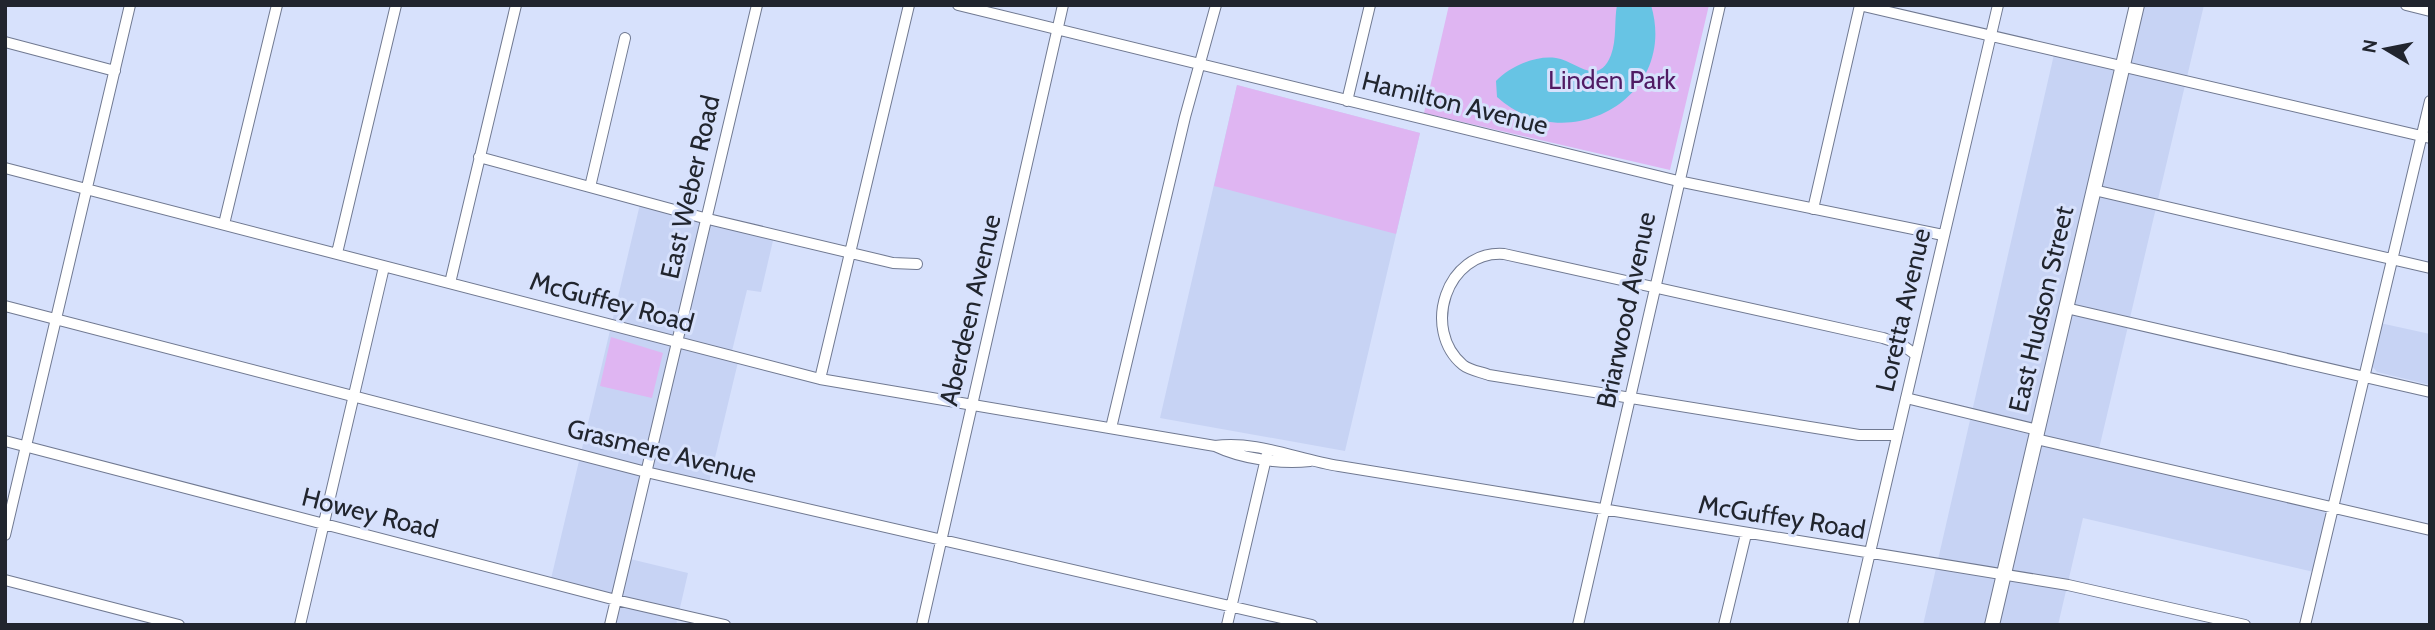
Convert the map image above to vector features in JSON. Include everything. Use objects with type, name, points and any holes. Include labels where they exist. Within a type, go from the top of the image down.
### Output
[{"type":"main road","name":"East Hudson Street","points":[[1992,625],[2137,5]]},
{"type":"street","points":[[5,535],[130,5]]},
{"type":"street","points":[[224,224],[277,5]]},
{"type":"street","points":[[337,253],[396,5]]},
{"type":"street","points":[[450,282],[516,5]]},
{"type":"street","name":"East Weber Road","points":[[610,625],[757,5]]},
{"type":"street","points":[[820,379],[909,5]]},
{"type":"street","name":"Hamilton Avenue","points":[[958,5],[1678,181],[1943,235]]},
{"type":"street","name":"Aberdeen Avenue","points":[[922,625],[1063,5]]},
{"type":"street","points":[[1111,428],[1185,117],[1216,5]]},
{"type":"street","points":[[1347,101],[1370,5]]},
{"type":"street","name":"Briarwood Avenue","points":[[1578,625],[1720,5]]},
{"type":"street","points":[[1813,209],[1860,5],[2425,137]]},
{"type":"street","name":"Loretta Avenue","points":[[1853,625],[1998,5]]},
{"type":"street","points":[[2406,5],[2430,11]]},
{"type":"street","points":[[590,187],[625,38]]},
{"type":"street","points":[[5,42],[115,71]]},
{"type":"street","points":[[2305,625],[2392,260],[2425,137],[2430,101]]},
{"type":"street","points":[[479,157],[706,218],[893,263],[917,264]]},
{"type":"street","name":"McGuffey Road","points":[[5,168],[820,379],[1267,454],[1292,463],[1310,461],[1869,554],[2068,584],[2245,625]]},
{"type":"street","points":[[2094,190],[2430,268]]},
{"type":"street","points":[[1897,435],[1859,435],[1489,375],[1465,366],[1448,348],[1442,326],[1449,286],[1460,269],[1480,255],[1504,254],[1654,290],[1883,338],[1901,344],[1916,355]]},
{"type":"street","points":[[300,625],[384,267]]},
{"type":"street","name":"Grasmere Avenue","points":[[5,306],[646,472],[1312,625]]},
{"type":"street","points":[[2066,308],[2430,392]]},
{"type":"street","points":[[1906,398],[2037,434],[2430,530]]},
{"type":"street","name":"Howey Road","points":[[5,441],[616,600],[725,625]]},
{"type":"street","points":[[1227,625],[1267,454]]},
{"type":"street","points":[[1724,625],[1746,534]]},
{"type":"street","points":[[5,580],[179,625]]},
{"type":"shaded area","points":[[2137,5],[2204,5],[2098,453],[2334,508],[2318,573],[2083,518],[2058,625],[1923,625],[2055,50],[2123,68]]},
{"type":"shaded area","points":[[1237,85],[1420,133],[1345,451],[1160,418]]},
{"type":"shaded area","points":[[641,200],[775,232],[761,292],[747,290],[731,355],[739,358],[708,487],[647,473],[626,558],[688,573],[676,625],[611,625],[617,599],[550,583]]},
{"type":"shaded area","points":[[2380,323],[2430,334],[2430,385],[2377,372],[2371,365]]},
{"type":"green space","name":"Linden Park","points":[[1449,5],[1709,5],[1670,170],[1424,113]]},
{"type":"green space","points":[[1237,85],[1420,133],[1396,234],[1214,186]]},
{"type":"green space","points":[[611,337],[663,353],[652,398],[600,386]]},
{"type":"water","points":[[1617,5],[1651,5],[1655,39],[1648,68],[1633,92],[1610,110],[1583,120],[1554,122],[1525,115],[1497,97],[1496,81],[1515,67],[1531,60],[1556,58],[1586,70],[1600,70],[1606,65],[1613,49]]}]
